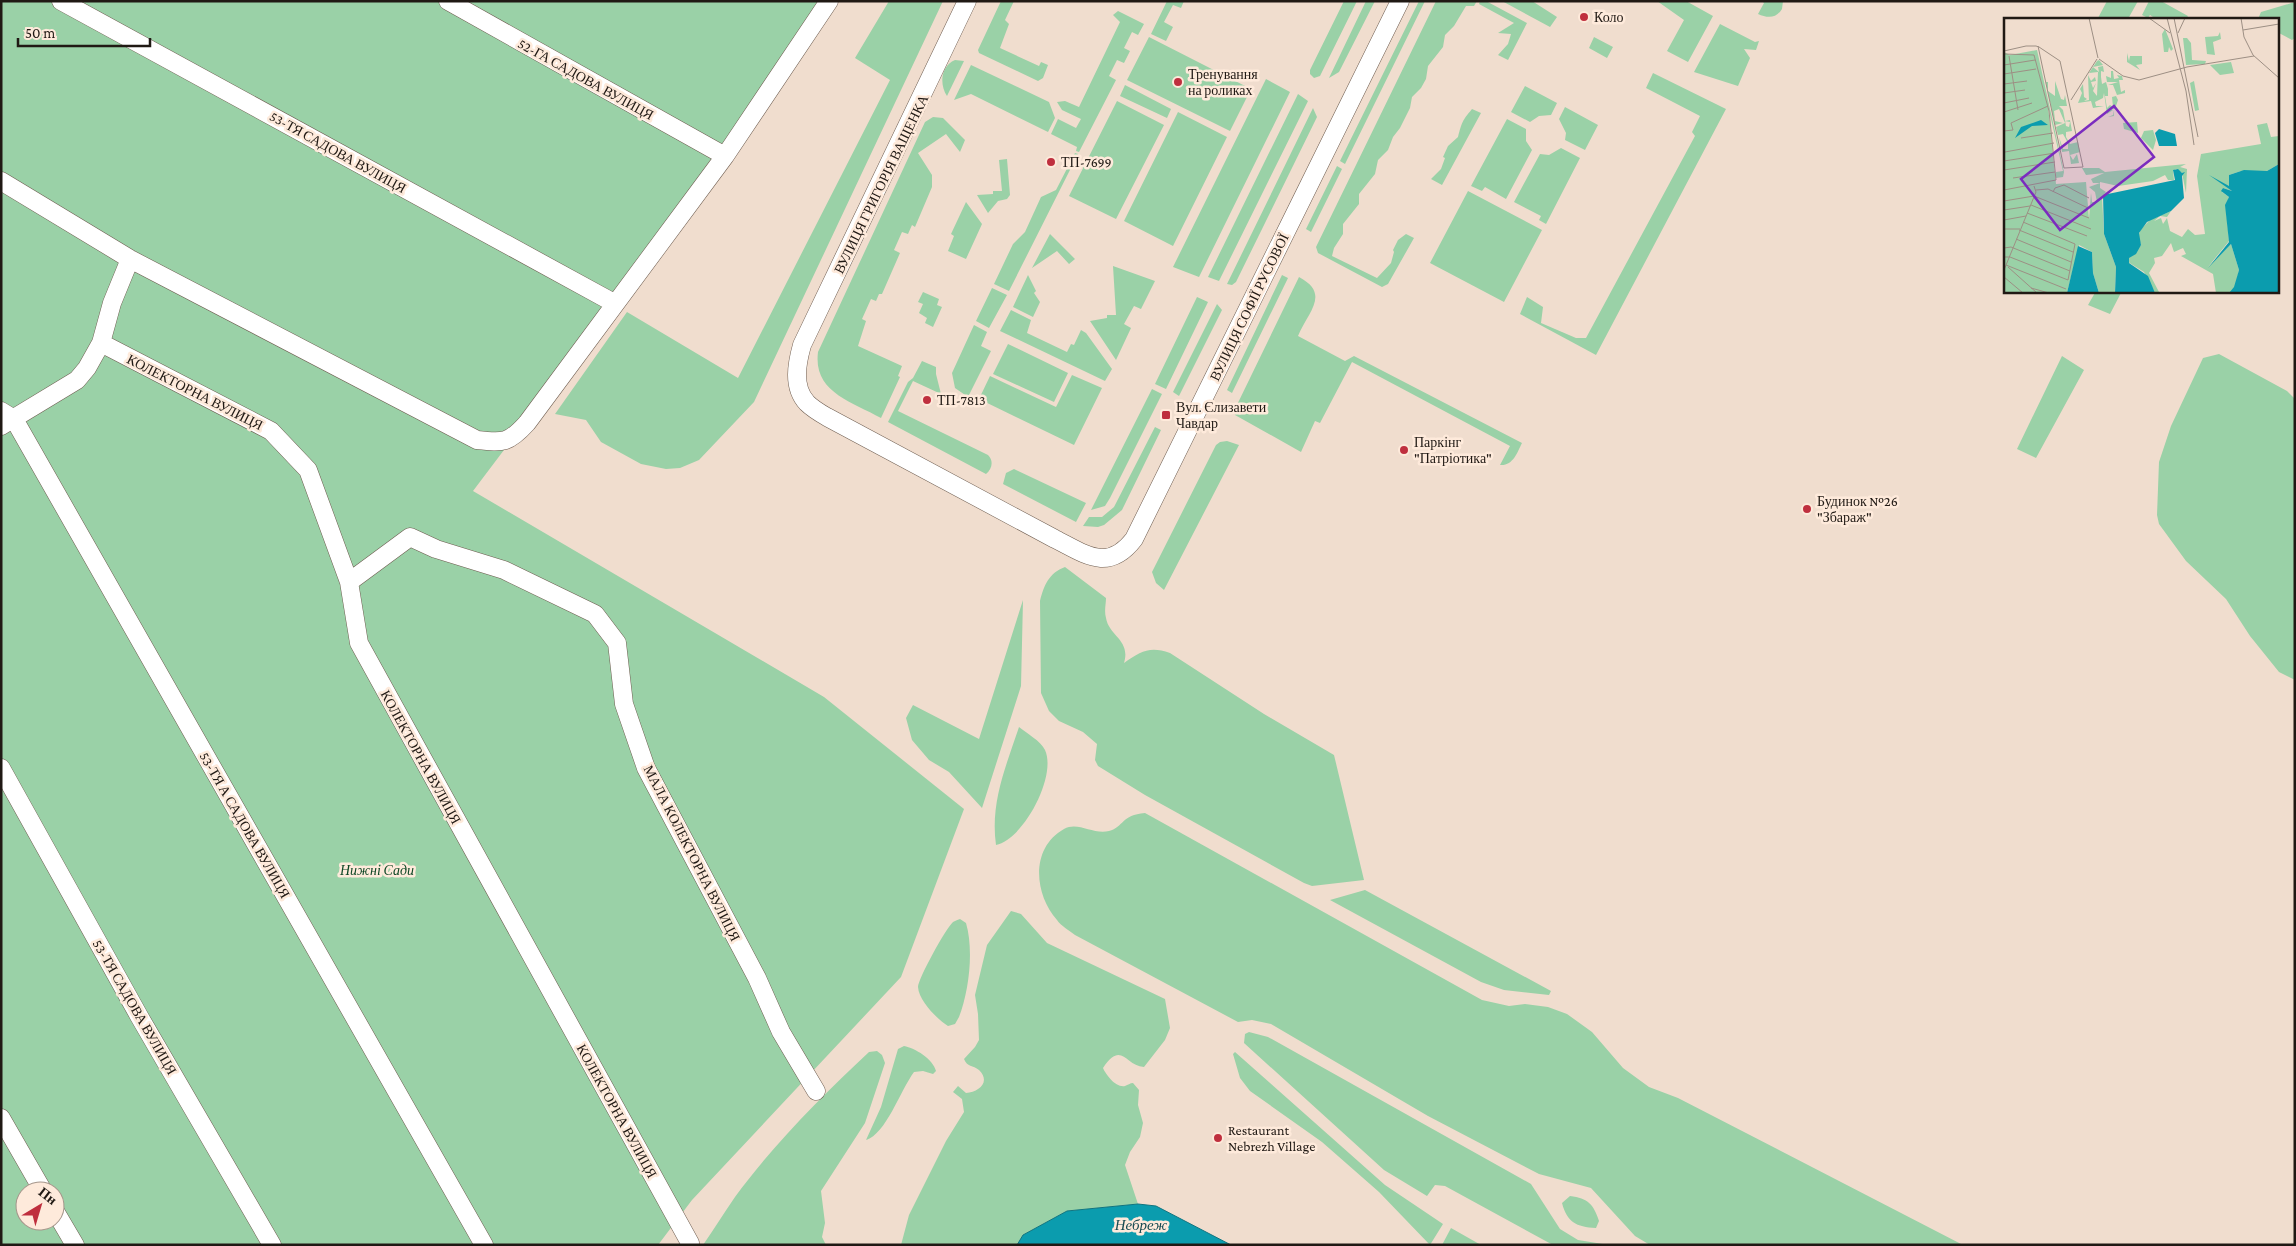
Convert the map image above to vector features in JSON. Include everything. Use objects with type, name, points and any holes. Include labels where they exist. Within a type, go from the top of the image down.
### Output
[{"type":"street","name":"53-ТЯ САДОВА ВУЛИЦЯ","points":[[61,1],[614,303]]},
{"type":"street","name":"52-ГА САДОВА ВУЛИЦЯ","points":[[448,1],[725,156]]},
{"type":"street","name":"ВУЛИЦЯ ГРИГОРІЯ ВАЩЕНКА","points":[[797,366],[802,345],[967,1]]},
{"type":"street","name":"ВУЛИЦЯ СОФІЇ РУСОВОЇ","points":[[797,366],[799,386],[806,402],[826,417],[1086,554],[1102,558],[1115,557],[1126,550],[1134,539],[1400,1]]},
{"type":"street","points":[[1,181],[130,259],[477,440],[506,441],[515,436],[725,156],[825,3]]},
{"type":"street","points":[[5,419],[77,380],[87,368],[101,343],[112,303],[130,259]]},
{"type":"street","name":"КОЛЕКТОРНА ВУЛИЦЯ","points":[[101,343],[271,431],[308,470],[349,582],[359,643],[690,1244]]},
{"type":"street","name":"53-ТЯ А САДОВА ВУЛИЦЯ","points":[[5,419],[484,1245]]},
{"type":"street","name":"МАЛА КОЛЕКТОРНА ВУЛИЦЯ","points":[[349,582],[410,537],[436,549],[504,570],[594,614],[617,643],[624,704],[646,768],[757,978],[781,1032],[816,1091]]},
{"type":"street","name":"53-ТЯ САДОВА ВУЛИЦЯ","points":[[1,768],[139,1016],[272,1245]]},
{"type":"street","points":[[1,1118],[38,1181]]},
{"type":"street","points":[[65,1228],[75,1245]]},
{"type":"green space","name":"Нижні Сади","points":[[1,1],[826,1],[618,299],[473,491],[824,697],[964,809],[901,977],[692,1200],[658,1245],[1,1245]]},
{"type":"green space","points":[[889,1],[943,1],[754,402],[699,460],[680,468],[666,469],[641,464],[601,442],[586,420],[555,414],[627,312],[738,378],[890,80],[855,58]]},
{"type":"green space","points":[[1001,1],[1014,1],[1005,20],[1009,24],[1000,48],[1039,66],[1041,62],[1048,65],[1043,78],[1038,81],[979,53],[978,50]]},
{"type":"green space","points":[[1167,1],[1184,1],[1181,8],[1173,5],[1164,22],[1173,27],[1166,41],[1151,34]]},
{"type":"green space","points":[[1344,1],[1357,1],[1320,76],[1314,78],[1310,74],[1310,70]]},
{"type":"green space","points":[[1366,1],[1375,1],[1339,72],[1329,78]]},
{"type":"green space","points":[[1419,1],[1425,1],[1345,164],[1340,161]]},
{"type":"green space","points":[[1436,1],[1477,1],[1474,6],[1466,6],[1454,26],[1445,35],[1443,47],[1428,66],[1426,79],[1421,88],[1412,97],[1410,108],[1400,128],[1393,137],[1388,150],[1378,160],[1375,174],[1359,194],[1359,204],[1343,224],[1343,234],[1334,248],[1332,256],[1377,278],[1391,263],[1393,250],[1398,240],[1406,234],[1414,238],[1388,284],[1382,287],[1318,253],[1316,247]]},
{"type":"green space","points":[[1480,1],[1486,1],[1527,23],[1508,60],[1498,55],[1508,44],[1511,34],[1498,33],[1514,23],[1479,4]]},
{"type":"green space","points":[[1502,1],[1532,1],[1557,17],[1550,27]]},
{"type":"green space","points":[[1657,1],[1686,1],[1713,16],[1688,62],[1667,51],[1684,20]]},
{"type":"green space","points":[[1762,1],[1783,1],[1782,9],[1777,15],[1771,17],[1758,14],[1764,3]]},
{"type":"green space","points":[[2107,1],[2138,1],[2129,18],[2098,18]]},
{"type":"green space","points":[[2149,1],[2161,1],[2188,16],[2187,18],[2154,18],[2150,15],[2148,18],[2142,15]]},
{"type":"green space","points":[[2295,2],[2295,38],[2292,40],[2278,33],[2278,18],[2258,18],[2261,12]]},
{"type":"green space","points":[[1118,11],[1144,24],[1138,35],[1132,32],[1124,48],[1130,51],[1124,63],[1117,60],[1109,76],[1116,80],[1079,152],[1076,151],[1077,147],[1051,134],[1058,119],[1076,128],[1081,119],[1062,110],[1057,102],[1065,101],[1079,107],[1120,22],[1113,15]]},
{"type":"green space","points":[[1720,24],[1755,42],[1759,41],[1756,50],[1744,49],[1750,58],[1738,86],[1694,72]]},
{"type":"green space","points":[[1149,37],[1251,89],[1230,131],[1127,80]]},
{"type":"green space","points":[[1594,37],[1613,47],[1607,58],[1589,48]]},
{"type":"green space","points":[[955,60],[964,61],[947,96],[942,81],[944,71]]},
{"type":"green space","points":[[971,65],[1049,102],[1055,118],[1048,132],[971,94],[954,100]]},
{"type":"green space","points":[[1653,73],[1726,109],[1596,355],[1520,314],[1527,297],[1543,307],[1541,323],[1576,338],[1586,338],[1695,136],[1692,132],[1700,116],[1646,88]]},
{"type":"green space","points":[[1266,79],[1290,92],[1199,277],[1173,267]]},
{"type":"green space","points":[[1125,85],[1171,109],[1167,118],[1120,96]]},
{"type":"green space","points":[[1525,86],[1557,103],[1551,115],[1539,116],[1530,122],[1511,112]]},
{"type":"green space","points":[[1298,94],[1308,101],[1219,281],[1208,277]]},
{"type":"green space","points":[[1117,101],[1164,125],[1116,219],[1069,196]]},
{"type":"green space","points":[[1565,107],[1598,125],[1585,150],[1565,140],[1566,133],[1559,119]]},
{"type":"green space","points":[[1313,108],[1317,117],[1236,282],[1232,285],[1227,284]]},
{"type":"green space","points":[[1472,109],[1481,113],[1442,185],[1431,179],[1441,169],[1445,158],[1443,157],[1448,146],[1458,137],[1466,116]]},
{"type":"green space","points":[[1178,112],[1227,137],[1173,246],[1124,221]]},
{"type":"green space","points":[[933,117],[943,118],[965,140],[960,152],[946,134],[918,153],[932,175],[932,187],[915,227],[912,225],[908,234],[902,232],[894,250],[900,253],[882,294],[879,294],[876,301],[871,299],[862,319],[866,321],[858,346],[902,366],[898,376],[900,377],[881,418],[836,394],[828,386],[818,366],[818,352],[925,122]]},
{"type":"green space","points":[[1507,119],[1526,129],[1526,141],[1532,150],[1506,199],[1485,187],[1482,191],[1471,186]]},
{"type":"green space","points":[[1561,148],[1580,158],[1546,224],[1539,220],[1541,216],[1514,202],[1540,154],[1549,155]]},
{"type":"green space","points":[[1075,153],[1078,154],[1009,291],[994,284],[1013,244],[1025,232],[1041,197],[1056,190]]},
{"type":"green space","points":[[1007,159],[1010,195],[1007,199],[998,201],[988,213],[977,195],[993,194],[993,191],[1002,191],[999,160]]},
{"type":"green space","points":[[1337,166],[1342,169],[1311,232],[1306,229]]},
{"type":"green space","points":[[1468,191],[1542,230],[1504,302],[1430,263]]},
{"type":"green space","points":[[966,202],[982,224],[966,259],[948,251],[954,236],[951,234]]},
{"type":"green space","points":[[1050,234],[1075,259],[1069,264],[1057,251],[1032,268]]},
{"type":"green space","points":[[1113,266],[1155,281],[1141,309],[1134,306],[1124,324],[1131,328],[1116,360],[1090,321],[1107,318],[1107,315],[1116,315]]},
{"type":"green space","points":[[1028,275],[1036,291],[1034,293],[1040,302],[1033,317],[1013,307]]},
{"type":"green space","points":[[1282,275],[1288,278],[1232,393],[1227,390]]},
{"type":"green space","points":[[1299,277],[1309,283],[1314,290],[1315,297],[1311,311],[1298,336],[1345,361],[1354,356],[1522,443],[1514,458],[1504,465],[1500,465],[1510,446],[1352,362],[1320,423],[1315,421],[1301,452],[1235,415],[1234,411]]},
{"type":"green space","points":[[992,288],[1007,295],[989,328],[976,321]]},
{"type":"green space","points":[[923,292],[939,299],[937,305],[942,307],[933,327],[925,323],[927,318],[919,313],[923,304],[918,302]]},
{"type":"green space","points":[[2095,292],[2121,292],[2110,314],[2088,305]]},
{"type":"green space","points":[[1197,297],[1208,302],[1166,389],[1155,384]]},
{"type":"green space","points":[[1217,304],[1222,310],[1179,396],[1173,392]]},
{"type":"green space","points":[[1011,310],[1031,320],[1027,333],[1067,352],[1071,344],[1074,345],[1081,330],[1086,333],[1112,369],[1105,381],[1000,331]]},
{"type":"green space","points":[[974,325],[987,332],[981,346],[991,351],[968,397],[955,388],[952,373]]},
{"type":"green space","points":[[1008,344],[1068,373],[1054,402],[993,374]]},
{"type":"green space","points":[[2219,354],[2287,391],[2295,399],[2295,680],[2279,672],[2250,636],[2226,599],[2186,561],[2159,524],[2157,515],[2159,462],[2171,426],[2203,358]]},
{"type":"green space","points":[[2062,356],[2084,370],[2036,458],[2017,449]]},
{"type":"green space","points":[[922,361],[936,367],[941,394],[913,381],[898,411],[988,455],[992,465],[986,474],[888,422],[908,382],[913,378]]},
{"type":"green space","points":[[1072,375],[1102,388],[1074,445],[979,399],[990,376],[1056,407]]},
{"type":"green space","points":[[1152,389],[1162,394],[1110,498],[1105,506],[1091,510]]},
{"type":"green space","points":[[1155,427],[1161,430],[1122,510],[1104,525],[1098,527],[1083,526],[1089,517],[1102,517],[1114,507]]},
{"type":"green space","points":[[1227,441],[1239,445],[1164,590],[1156,583],[1152,572],[1216,445]]},
{"type":"green space","points":[[1014,469],[1086,503],[1076,522],[1003,484],[1006,473]]},
{"type":"green space","points":[[1065,567],[1106,598],[1106,618],[1125,649],[1124,663],[1146,651],[1157,650],[1170,653],[1264,714],[1334,755],[1364,880],[1312,886],[1304,883],[1145,795],[1098,766],[1095,760],[1097,744],[1083,732],[1059,721],[1049,711],[1041,693],[1040,601],[1048,580]]},
{"type":"green space","points":[[1023,600],[1021,686],[982,808],[949,772],[929,760],[912,740],[906,718],[913,705],[979,739]]},
{"type":"green space","points":[[1019,727],[1037,740],[1045,750],[1047,761],[1046,775],[1036,805],[1027,819],[1007,840],[996,845],[995,814],[997,799],[1004,770]]},
{"type":"green space","points":[[1145,813],[1482,1000],[1509,1006],[1525,1004],[1548,1007],[1567,1014],[1592,1032],[1623,1068],[1649,1087],[1678,1098],[1963,1245],[1650,1245],[1635,1236],[1591,1188],[1539,1174],[1428,1116],[1271,1024],[1252,1020],[1238,1022],[1075,935],[1061,924],[1049,909],[1040,885],[1041,859],[1045,848],[1053,837],[1064,829],[1075,826],[1103,832],[1109,831],[1118,827],[1131,816]]},
{"type":"green space","points":[[1365,890],[1551,991],[1549,995],[1504,990],[1481,982],[1330,900]]},
{"type":"green space","points":[[1011,911],[1021,914],[1047,943],[1165,999],[1170,1028],[1165,1040],[1144,1067],[1138,1066],[1119,1055],[1109,1060],[1103,1068],[1118,1085],[1125,1086],[1133,1083],[1139,1090],[1138,1105],[1143,1123],[1140,1137],[1130,1152],[1125,1165],[1138,1204],[1067,1211],[1023,1235],[1017,1245],[901,1245],[909,1215],[946,1141],[964,1112],[962,1099],[953,1092],[958,1086],[966,1093],[975,1091],[984,1082],[979,1070],[968,1065],[964,1059],[979,1040],[975,995],[987,945]]},
{"type":"green space","points":[[960,919],[966,923],[970,945],[968,983],[959,1017],[955,1024],[948,1026],[925,1004],[918,987],[927,964],[945,934],[953,922]]},
{"type":"green space","points":[[1249,1032],[1268,1037],[1531,1184],[1560,1229],[1578,1240],[1609,1245],[1553,1245],[1445,1186],[1435,1185],[1427,1196],[1384,1170],[1244,1043],[1245,1034]]},
{"type":"green space","points":[[904,1046],[923,1055],[931,1062],[936,1071],[933,1074],[923,1071],[914,1072],[880,1130],[866,1140],[881,1107],[898,1049]]},
{"type":"green space","points":[[877,1051],[882,1055],[885,1063],[865,1123],[821,1191],[825,1223],[822,1237],[826,1245],[703,1245],[749,1178],[782,1140],[816,1103],[869,1052]]},
{"type":"green space","points":[[1235,1052],[1385,1185],[1443,1224],[1430,1245],[1379,1192],[1322,1142],[1250,1091],[1240,1078],[1233,1054]]},
{"type":"green space","points":[[1570,1196],[1581,1198],[1589,1203],[1599,1221],[1596,1228],[1578,1225],[1570,1219],[1562,1203]]},
{"type":"green space","points":[[1451,1228],[1481,1245],[1442,1245]]},
{"type":"water","name":"Небреж","points":[[1138,1204],[1156,1206],[1231,1245],[1017,1245],[1023,1235],[1067,1211]]},
{"type":"place","name":"Коло","points":[[1584,17]]},
{"type":"place","name":"Тренування на роликах","points":[[1178,82]]},
{"type":"place","name":"ТП-7699","points":[[1051,162]]},
{"type":"place","name":"ТП-7813","points":[[927,400]]},
{"type":"place","name":"Вул. Єлизавети Чавдар","points":[[1166,415]]},
{"type":"place","name":"Паркінг \"Патріотика\"","points":[[1404,450]]},
{"type":"place","name":"Будинок №26 \"Збараж\"","points":[[1807,509]]},
{"type":"place","name":"Restaurant Nebrezh Village","points":[[1218,1138]]}]
